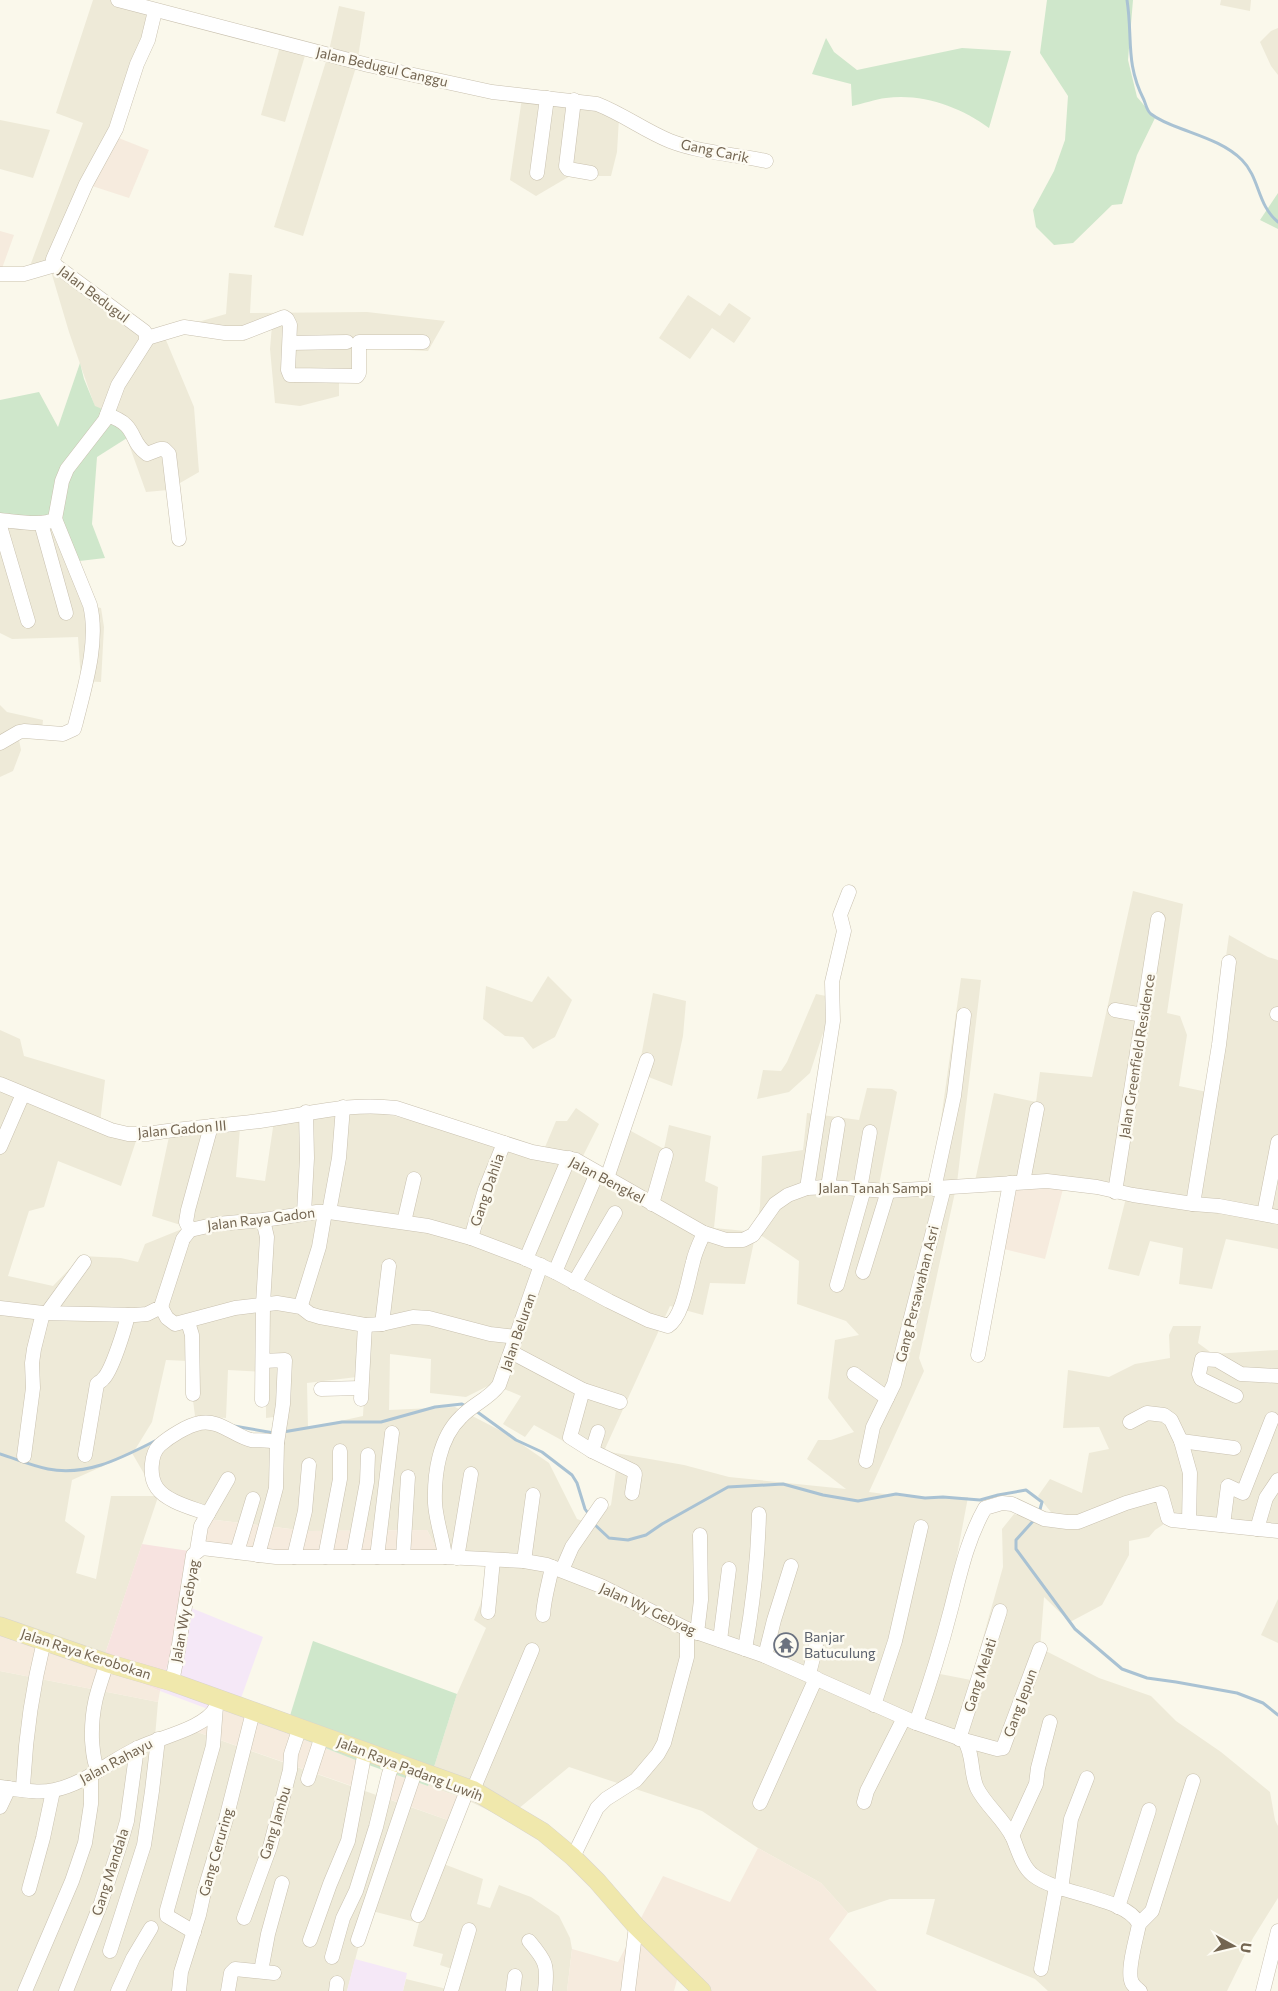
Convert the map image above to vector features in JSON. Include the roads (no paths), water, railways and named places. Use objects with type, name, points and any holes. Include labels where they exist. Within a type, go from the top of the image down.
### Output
[{"type":"main road","name":"Jalan Raya Kerobokan","points":[[0,1626],[107,1663],[172,1682]]},
{"type":"main road","name":"Jalan Raya Padang Luwih","points":[[172,1682],[217,1702],[300,1727],[470,1789],[543,1832],[573,1857],[597,1880],[636,1926],[702,1991]]},
{"type":"street","points":[[118,0],[155,11]]},
{"type":"street","name":"Jalan Bedugul Canggu","points":[[155,11],[368,65],[492,92],[574,100],[592,103],[612,110]]},
{"type":"street","name":"Jalan Bedugul","points":[[147,338],[144,331],[55,265],[53,259],[86,184],[116,129],[137,64],[148,40],[155,11]]},
{"type":"street","points":[[537,173],[547,98]]},
{"type":"street","points":[[574,100],[566,166],[568,169],[591,173]]},
{"type":"street","name":"Gang Carik","points":[[612,110],[650,132],[672,142],[720,154],[766,161]]},
{"type":"street","points":[[0,274],[24,274],[55,265]]},
{"type":"street","points":[[0,743],[19,732],[63,734],[74,729],[92,642],[93,617],[55,518],[62,481],[67,469],[96,433],[107,415],[118,385],[144,346],[147,338],[179,328],[225,333],[243,332],[284,317],[290,325],[288,370],[290,375],[356,376],[359,372],[359,342],[423,342]]},
{"type":"street","points":[[290,343],[347,342]]},
{"type":"street","points":[[107,415],[119,419],[128,426],[143,451],[147,454],[160,449],[164,449],[169,454],[179,539]]},
{"type":"street","points":[[0,520],[41,523],[51,522],[55,518]]},
{"type":"street","points":[[41,523],[66,613]]},
{"type":"street","points":[[0,526],[28,621]]},
{"type":"street","points":[[807,1188],[833,1021],[832,982],[844,931],[840,915],[849,892]]},
{"type":"street","name":"Jalan Greenfield Residence","points":[[1115,1192],[1158,919]]},
{"type":"street","points":[[1193,1204],[1219,1045],[1229,962]]},
{"type":"street","points":[[1114,1010],[1144,1015]]},
{"type":"street","name":"Gang Persawahan Asri","points":[[866,1461],[873,1427],[894,1384],[908,1334],[939,1188],[954,1096],[964,1014]]},
{"type":"street","points":[[555,1272],[602,1175],[647,1060]]},
{"type":"street","name":"Jalan Gadon III","points":[[0,1084],[111,1130],[128,1134],[147,1134],[268,1120],[306,1112],[372,1105],[396,1108],[476,1134]]},
{"type":"street","points":[[0,1148],[22,1094]]},
{"type":"street","points":[[302,1302],[319,1247],[339,1158],[343,1107]]},
{"type":"street","points":[[978,1355],[1017,1182],[1037,1109]]},
{"type":"street","points":[[304,1213],[307,1158],[306,1112]]},
{"type":"street","points":[[828,1187],[838,1124]]},
{"type":"street","points":[[190,1230],[186,1222],[188,1210],[211,1126]]},
{"type":"street","points":[[837,1285],[862,1189],[870,1132]]},
{"type":"street","name":"Jalan Bengkel","points":[[476,1134],[532,1152],[569,1158],[704,1233]]},
{"type":"street","points":[[1264,1214],[1278,1142]]},
{"type":"street","name":"Gang Dahlia","points":[[471,1238],[485,1190],[504,1143]]},
{"type":"street","points":[[652,1204],[666,1155]]},
{"type":"street","points":[[526,1259],[569,1158]]},
{"type":"street","points":[[404,1222],[414,1179]]},
{"type":"street","name":"Jalan Tanah Sampi","points":[[704,1233],[726,1240],[743,1240],[753,1235],[775,1204],[788,1195],[807,1188],[828,1187],[888,1190],[1017,1182],[1067,1183],[1193,1204],[1219,1206],[1278,1218]]},
{"type":"street","points":[[863,1272],[888,1190]]},
{"type":"street","name":"Jalan Raya Gadon","points":[[161,1307],[183,1239],[190,1230],[217,1224],[264,1220],[304,1213],[327,1212],[428,1226],[471,1238],[541,1265]]},
{"type":"street","points":[[574,1283],[615,1213]]},
{"type":"street","points":[[262,1400],[263,1304],[267,1237],[264,1220]]},
{"type":"street","points":[[541,1265],[648,1320],[668,1326],[673,1321],[682,1303],[693,1262],[704,1233]]},
{"type":"street","points":[[24,1456],[33,1388],[32,1363],[34,1349],[45,1313],[84,1262]]},
{"type":"street","name":"Jalan Beluran","points":[[451,1557],[435,1504],[440,1454],[446,1438],[461,1417],[490,1396],[499,1385],[541,1265]]},
{"type":"street","points":[[382,1324],[389,1266]]},
{"type":"street","points":[[0,1311],[128,1315],[147,1314],[161,1307],[170,1323],[175,1324],[188,1322],[218,1312],[263,1304],[287,1304],[301,1307],[310,1314],[365,1324],[382,1324],[413,1317],[429,1318],[490,1334],[516,1338]]},
{"type":"street","points":[[85,1455],[97,1384],[103,1380],[108,1371],[122,1339],[128,1315]]},
{"type":"street","points":[[188,1322],[192,1335],[192,1394]]},
{"type":"street","points":[[321,1389],[361,1394],[365,1324]]},
{"type":"street","points":[[511,1352],[583,1390],[620,1402]]},
{"type":"street","points":[[1236,1396],[1200,1379],[1202,1359],[1217,1360],[1241,1374],[1278,1376]]},
{"type":"street","points":[[258,1555],[276,1488],[278,1435],[283,1404],[285,1360],[263,1361]]},
{"type":"street","points":[[854,1374],[887,1398]]},
{"type":"street","points":[[583,1390],[570,1437],[592,1451],[633,1471],[635,1474],[632,1493]]},
{"type":"street","points":[[1130,1422],[1143,1414],[1164,1415],[1171,1420],[1181,1441],[1190,1473],[1189,1522]]},
{"type":"street","points":[[1223,1525],[1228,1486],[1243,1493],[1272,1419]]},
{"type":"street","points":[[208,1514],[172,1499],[156,1488],[152,1467],[153,1455],[159,1446],[191,1426],[202,1422],[224,1428],[250,1440],[278,1435]]},
{"type":"street","points":[[592,1451],[598,1432]]},
{"type":"street","points":[[378,1557],[392,1433]]},
{"type":"street","points":[[1181,1441],[1234,1448]]},
{"type":"street","points":[[325,1557],[340,1479],[340,1451]]},
{"type":"street","points":[[353,1557],[367,1482],[368,1455]]},
{"type":"street","points":[[294,1557],[305,1511],[309,1464]]},
{"type":"street","points":[[451,1557],[471,1474]]},
{"type":"street","points":[[403,1557],[408,1477]]},
{"type":"street","points":[[197,1550],[202,1526],[228,1479]]},
{"type":"street","points":[[1258,1529],[1266,1498],[1278,1480]]},
{"type":"street","points":[[864,1802],[867,1791],[910,1721],[934,1673],[962,1564],[974,1528],[985,1508],[1012,1504],[1044,1519],[1078,1522],[1126,1503],[1161,1493],[1170,1519],[1278,1531]]},
{"type":"street","points":[[524,1561],[533,1495]]},
{"type":"street","points":[[237,1552],[253,1499]]},
{"type":"street","points":[[543,1615],[545,1596],[557,1568],[598,1509]]},
{"type":"street","points":[[745,1649],[754,1599],[758,1561],[759,1514]]},
{"type":"street","points":[[874,1705],[895,1640],[921,1527]]},
{"type":"street","points":[[573,1857],[586,1827],[601,1803],[636,1780],[658,1754],[669,1731],[696,1633],[700,1600],[700,1535]]},
{"type":"street","name":"Jalan Wy Gebyag","points":[[172,1682],[193,1555],[197,1550],[211,1548],[258,1555],[294,1557],[451,1557],[524,1561],[557,1568],[601,1586],[696,1633],[765,1656],[910,1721],[962,1739]]},
{"type":"street","points":[[488,1612],[493,1560]]},
{"type":"street","points":[[765,1656],[791,1566]]},
{"type":"street","points":[[720,1640],[729,1569]]},
{"type":"street","name":"Gang Melati","points":[[962,1739],[1000,1611]]},
{"type":"street","points":[[0,1807],[11,1788],[26,1745],[32,1694],[44,1640]]},
{"type":"street","points":[[760,1803],[812,1676],[816,1646]]},
{"type":"street","name":"Gang Jepun","points":[[962,1739],[997,1749],[1005,1746],[1040,1648]]},
{"type":"street","points":[[418,1915],[470,1789],[532,1650]]},
{"type":"street","points":[[25,1991],[72,1881],[85,1843],[94,1773],[91,1720],[94,1702],[107,1663]]},
{"type":"street","points":[[194,1932],[167,1916],[167,1910],[213,1746],[217,1702]]},
{"type":"street","name":"Jalan Rahayu","points":[[11,1788],[54,1790],[72,1784],[137,1748],[203,1722],[212,1714],[217,1702]]},
{"type":"street","name":"Gang Ceruring","points":[[179,1991],[181,1972],[226,1819],[253,1712]]},
{"type":"street","points":[[1012,1836],[1036,1784],[1039,1763],[1050,1722]]},
{"type":"street","name":"Gang Jambu","points":[[244,1918],[270,1847],[290,1770],[291,1754],[300,1727]]},
{"type":"street","points":[[308,1778],[322,1736]]},
{"type":"street","points":[[110,1950],[144,1845],[158,1739]]},
{"type":"street","points":[[962,1739],[970,1751],[976,1786],[1012,1836],[1028,1870],[1038,1878],[1058,1888],[1118,1907],[1133,1915],[1139,1924]]},
{"type":"street","name":"Gang Mandala","points":[[66,1991],[101,1903],[120,1844],[126,1821],[137,1748]]},
{"type":"street","points":[[310,1940],[348,1841],[365,1751]]},
{"type":"street","points":[[332,1957],[343,1918],[356,1891],[394,1761]]},
{"type":"street","points":[[358,1940],[416,1769]]},
{"type":"street","points":[[1041,1969],[1071,1819],[1087,1778]]},
{"type":"street","points":[[1140,1991],[1132,1984],[1130,1970],[1139,1924],[1152,1911],[1192,1781]]},
{"type":"street","points":[[29,1889],[54,1790]]},
{"type":"street","points":[[1118,1907],[1149,1810]]},
{"type":"street","points":[[230,1985],[231,1973],[235,1969],[267,1972],[268,1934],[282,1883]]},
{"type":"street","points":[[628,1991],[636,1926]]},
{"type":"street","points":[[118,1991],[133,1958],[151,1928]]},
{"type":"street","points":[[452,1991],[469,1930]]},
{"type":"street","points":[[1263,1991],[1278,1931]]},
{"type":"street","points":[[529,1942],[544,1959],[546,1974],[545,1991]]},
{"type":"street","points":[[513,1991],[515,1976]]},
{"type":"waterway","points":[[1127,0],[1134,74],[1148,111],[1162,121],[1214,142],[1236,154],[1248,167],[1266,208],[1278,222]]},
{"type":"waterway","points":[[283,1432],[342,1422],[381,1422],[435,1407],[462,1404],[466,1406]]},
{"type":"waterway","points":[[476,1411],[516,1440],[542,1452],[572,1475],[577,1483],[585,1509],[590,1516]]},
{"type":"waterway","points":[[234,1426],[274,1433]]},
{"type":"waterway","points":[[0,1454],[48,1469],[62,1471],[77,1470],[91,1468],[118,1459],[157,1440]]},
{"type":"waterway","points":[[594,1524],[609,1538],[628,1540],[646,1535],[728,1487],[783,1484],[823,1495],[858,1501],[896,1494],[925,1498],[943,1497],[980,1500],[1026,1490],[1042,1502],[1039,1513]]},
{"type":"waterway","points":[[1034,1520],[1016,1540],[1016,1549],[1075,1629],[1122,1669],[1147,1678],[1237,1693],[1263,1703],[1278,1715]]},
{"type":"place","name":"Banjar Batuculung","points":[[786,1645]]}]
